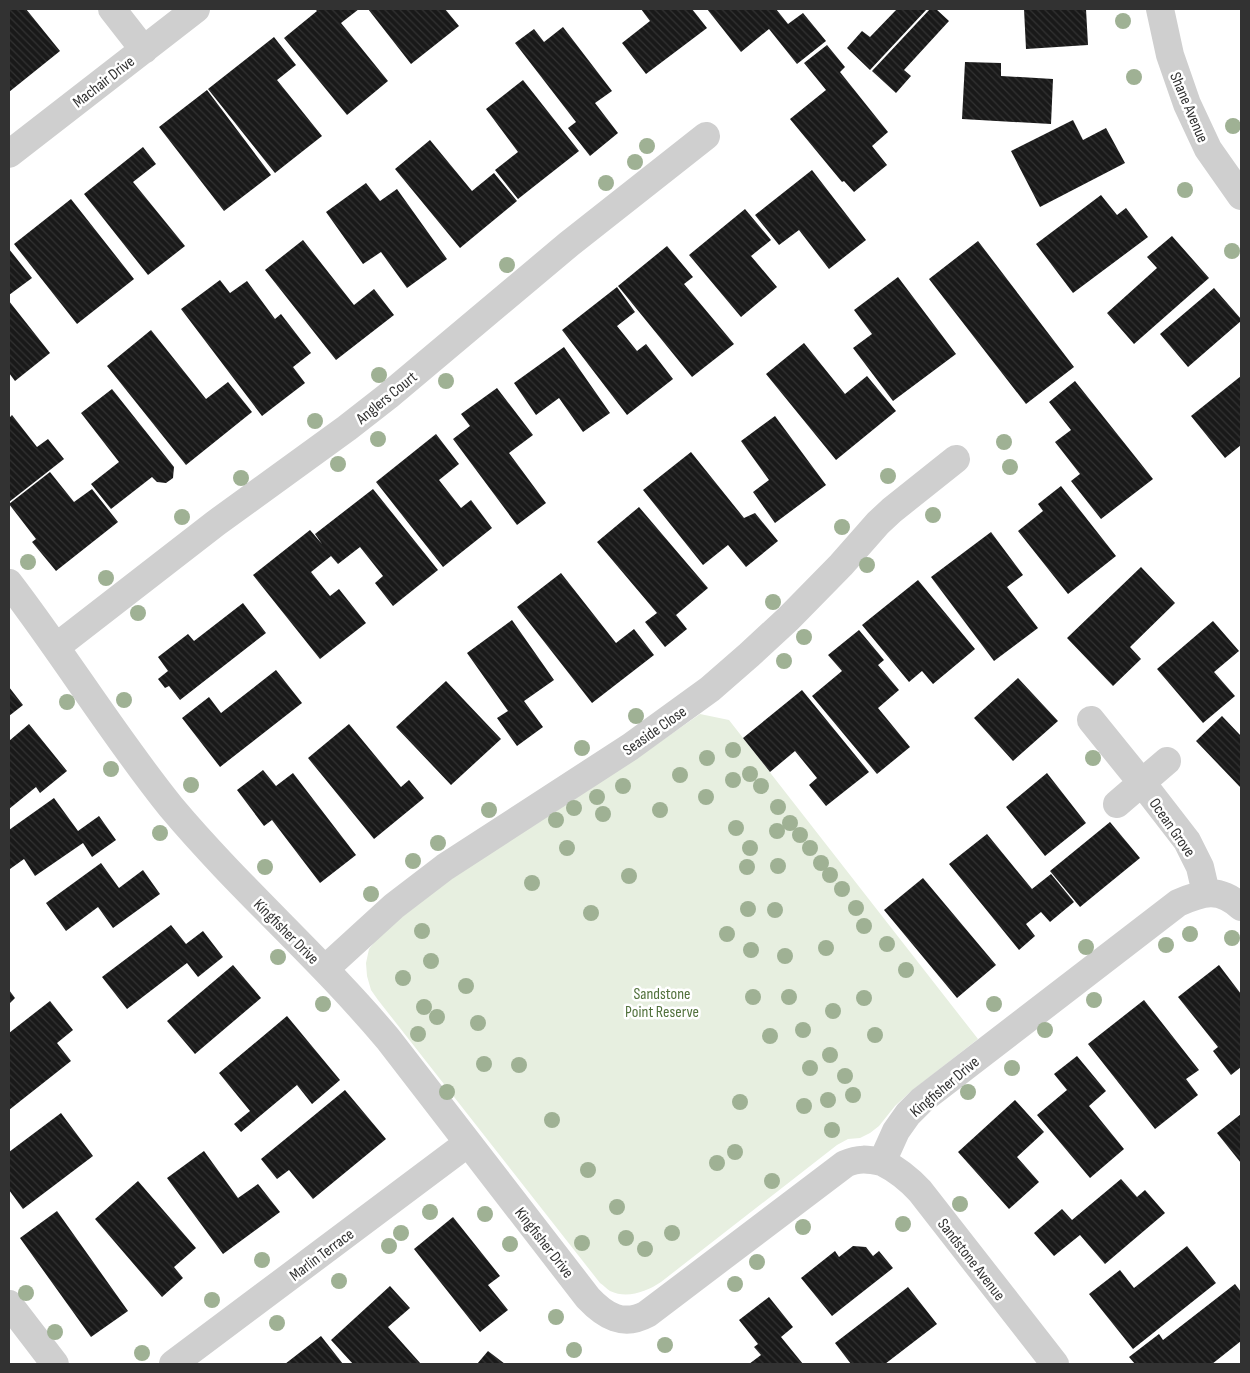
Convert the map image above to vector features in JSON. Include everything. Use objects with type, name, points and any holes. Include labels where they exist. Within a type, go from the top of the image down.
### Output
[{"type":"street","points":[[112,9],[144,50]]},
{"type":"street","name":"Machair Drive","points":[[9,154],[196,9]]},
{"type":"street","name":"Shane Avenue","points":[[1160,9],[1170,55],[1187,104],[1208,149],[1241,196]]},
{"type":"street","name":"Anglers Court","points":[[56,647],[216,523],[388,396],[569,244],[706,136]]},
{"type":"street","name":"Seaside Close","points":[[325,968],[394,906],[445,867],[630,748],[710,689],[799,608],[878,523],[956,459]]},
{"type":"street","name":"Kingfisher Drive","points":[[9,583],[136,762],[204,846],[325,968],[388,1039],[588,1298],[607,1315],[617,1318],[639,1319],[647,1314],[845,1164],[855,1160],[866,1159],[882,1162],[896,1131],[908,1114],[922,1100],[1178,903],[1206,893]]},
{"type":"street","name":"Ocean Grove","points":[[1091,720],[1187,841],[1200,867],[1206,893]]},
{"type":"street","name":"Ocean Grove","points":[[1117,804],[1167,761]]},
{"type":"street","points":[[1206,893],[1228,897],[1241,907]]},
{"type":"street","name":"Marlin Terrace","points":[[173,1364],[468,1143]]},
{"type":"street","name":"Sandstone Avenue","points":[[882,1162],[897,1169],[920,1191],[1055,1364]]},
{"type":"street","points":[[9,1304],[55,1364]]},
{"type":"green space","name":"Sandstone Point Reserve","points":[[700,714],[729,720],[978,1039],[909,1093],[895,1106],[879,1126],[870,1133],[860,1138],[848,1139],[837,1145],[661,1282],[643,1291],[623,1294],[610,1291],[600,1283],[378,1000],[371,990],[366,963],[369,949],[380,935],[437,888],[650,749]]},
{"type":"building","points":[[9,9],[26,9],[60,51],[9,92]]},
{"type":"building","points":[[315,9],[359,9],[341,23],[388,81],[347,115],[284,38],[317,11]]},
{"type":"building","points":[[368,9],[445,9],[459,26],[411,64]]},
{"type":"building","points":[[641,9],[692,9],[707,28],[646,74],[622,43],[650,21]]},
{"type":"building","points":[[707,9],[776,9],[788,24],[803,13],[826,41],[797,64],[769,29],[741,52]]},
{"type":"building","points":[[897,9],[927,9],[870,70],[847,48],[862,31],[870,37]]},
{"type":"building","points":[[930,9],[936,9],[949,21],[904,70],[911,76],[896,93],[872,71]]},
{"type":"building","points":[[1024,9],[1086,9],[1088,45],[1026,49]]},
{"type":"building","points":[[563,27],[612,91],[595,103],[618,133],[590,156],[568,128],[576,122],[515,43],[534,29],[544,42]]},
{"type":"building","points":[[274,37],[296,65],[277,80],[322,136],[275,173],[208,89]]},
{"type":"building","points":[[827,45],[845,67],[840,72],[888,132],[872,146],[887,165],[854,192],[844,181],[842,182],[790,119],[826,90],[804,63]]},
{"type":"building","points":[[965,62],[1001,63],[1001,76],[1053,79],[1051,124],[962,119]]},
{"type":"building","points":[[523,80],[579,151],[518,199],[495,170],[518,152],[486,109]]},
{"type":"building","points":[[207,90],[271,175],[224,211],[159,127]]},
{"type":"building","points":[[1073,120],[1083,140],[1106,128],[1125,163],[1040,207],[1011,151]]},
{"type":"building","points":[[430,140],[472,191],[494,173],[517,201],[460,248],[395,169]]},
{"type":"building","points":[[143,147],[156,164],[133,182],[185,246],[148,275],[84,194]]},
{"type":"building","points":[[812,170],[866,240],[829,269],[799,230],[779,245],[755,215]]},
{"type":"building","points":[[366,183],[380,201],[397,189],[447,259],[407,288],[381,252],[363,264],[326,212]]},
{"type":"building","points":[[1101,195],[1117,215],[1126,208],[1148,237],[1073,293],[1036,244]]},
{"type":"building","points":[[71,199],[134,279],[77,324],[14,244]]},
{"type":"building","points":[[745,209],[771,240],[751,256],[777,287],[741,317],[689,255]]},
{"type":"building","points":[[1172,236],[1209,278],[1134,344],[1107,313],[1157,268],[1147,257]]},
{"type":"building","points":[[303,240],[354,305],[374,289],[394,315],[336,360],[265,270]]},
{"type":"building","points":[[978,241],[1074,367],[1026,404],[929,279]]},
{"type":"building","points":[[667,246],[693,277],[684,284],[734,344],[692,377],[618,286]]},
{"type":"building","points":[[9,249],[32,278],[9,295]]},
{"type":"building","points":[[898,277],[956,354],[893,401],[853,348],[872,334],[854,310]]},
{"type":"building","points":[[220,280],[230,293],[247,281],[275,319],[281,314],[311,353],[293,367],[305,383],[262,416],[181,309]]},
{"type":"building","points":[[617,287],[635,312],[617,326],[637,351],[646,344],[673,379],[627,415],[562,330]]},
{"type":"building","points":[[1214,288],[1241,321],[1188,367],[1160,334]]},
{"type":"building","points":[[9,301],[50,353],[15,381],[9,373]]},
{"type":"building","points":[[151,330],[206,399],[228,382],[252,412],[186,465],[107,366]]},
{"type":"building","points":[[804,343],[845,394],[867,376],[896,411],[836,460],[766,374]]},
{"type":"building","points":[[564,347],[610,413],[583,432],[559,398],[536,415],[514,383]]},
{"type":"building","points":[[1241,376],[1241,445],[1225,458],[1191,416]]},
{"type":"building","points":[[1075,381],[1153,479],[1101,519],[1071,481],[1080,474],[1055,442],[1071,430],[1049,402]]},
{"type":"building","points":[[497,388],[533,435],[509,453],[546,503],[517,525],[453,439],[470,426],[461,414]]},
{"type":"building","points":[[112,389],[174,467],[173,478],[166,483],[157,482],[152,477],[111,509],[91,484],[119,462],[81,413]]},
{"type":"building","points":[[12,415],[37,447],[48,439],[64,459],[9,502],[9,418]]},
{"type":"building","points":[[775,416],[826,485],[775,523],[753,492],[769,480],[741,441]]},
{"type":"building","points":[[436,434],[459,464],[439,480],[461,508],[471,500],[492,528],[443,567],[376,482]]},
{"type":"building","points":[[691,452],[744,518],[755,513],[778,541],[746,567],[728,545],[703,565],[643,490]]},
{"type":"building","points":[[50,472],[74,502],[92,489],[118,522],[56,571],[32,542],[36,539],[9,504]]},
{"type":"building","points":[[1061,486],[1116,556],[1068,594],[1018,531],[1043,511],[1038,504]]},
{"type":"building","points":[[373,489],[438,570],[393,606],[375,583],[383,576],[360,547],[338,564],[331,556],[311,572],[330,596],[339,589],[366,623],[320,659],[253,575],[310,530],[322,544],[315,534]]},
{"type":"building","points":[[639,507],[708,588],[676,615],[687,629],[665,647],[645,622],[657,613],[597,542]]},
{"type":"building","points":[[991,532],[1023,575],[1007,587],[1038,628],[994,661],[931,577]]},
{"type":"building","points":[[1141,567],[1175,603],[1130,647],[1141,659],[1113,686],[1067,638]]},
{"type":"building","points":[[561,573],[616,643],[634,629],[654,655],[592,703],[517,607]]},
{"type":"building","points":[[918,580],[975,649],[933,684],[922,671],[909,682],[862,625]]},
{"type":"building","points":[[243,603],[266,633],[180,700],[169,686],[165,688],[158,679],[168,671],[158,657],[188,634],[194,641]]},
{"type":"building","points":[[512,620],[554,680],[524,701],[543,727],[517,746],[497,718],[508,711],[467,653]]},
{"type":"building","points":[[1213,621],[1239,651],[1214,672],[1235,696],[1203,723],[1157,669]]},
{"type":"building","points":[[859,630],[884,660],[878,665],[899,690],[878,708],[910,747],[877,774],[812,696],[842,671],[828,655]]},
{"type":"building","points":[[276,670],[302,703],[220,767],[182,718],[209,697],[221,713]]},
{"type":"building","points":[[1018,678],[1058,721],[1013,761],[974,718]]},
{"type":"building","points":[[446,681],[501,739],[451,785],[396,727]]},
{"type":"building","points":[[9,687],[23,705],[9,716]]},
{"type":"building","points":[[802,690],[869,772],[826,806],[809,785],[817,778],[795,751],[770,772],[743,738]]},
{"type":"building","points":[[1222,716],[1241,736],[1241,788],[1196,741]]},
{"type":"building","points":[[29,724],[67,771],[40,793],[36,787],[9,809],[9,741]]},
{"type":"building","points":[[349,724],[401,787],[409,780],[424,798],[374,839],[308,758]]},
{"type":"building","points":[[263,770],[276,786],[293,773],[356,855],[320,883],[272,820],[264,826],[237,790]]},
{"type":"building","points":[[1047,773],[1086,823],[1045,856],[1006,807]]},
{"type":"building","points":[[54,798],[78,831],[99,816],[116,840],[92,857],[83,843],[35,876],[24,859],[10,869],[9,830]]},
{"type":"building","points":[[1110,822],[1140,858],[1080,907],[1050,871]]},
{"type":"building","points":[[987,834],[1032,889],[1051,874],[1074,902],[1050,922],[1041,912],[1026,924],[1035,936],[1019,950],[949,864]]},
{"type":"building","points":[[101,863],[119,888],[143,870],[160,894],[113,928],[98,907],[66,931],[46,903]]},
{"type":"building","points":[[923,878],[996,965],[957,998],[884,910]]},
{"type":"building","points":[[171,925],[186,944],[203,931],[223,957],[198,977],[187,963],[127,1009],[102,977]]},
{"type":"building","points":[[233,965],[261,998],[195,1054],[167,1021]]},
{"type":"building","points":[[1219,965],[1241,994],[1241,1067],[1231,1075],[1213,1051],[1218,1047],[1178,997]]},
{"type":"building","points":[[9,990],[15,998],[9,1004]]},
{"type":"building","points":[[1144,1000],[1199,1070],[1186,1079],[1198,1095],[1155,1129],[1088,1044]]},
{"type":"building","points":[[50,1001],[73,1030],[57,1043],[71,1061],[9,1110],[9,1033]]},
{"type":"building","points":[[287,1016],[340,1080],[312,1104],[297,1085],[241,1132],[234,1124],[250,1111],[219,1073]]},
{"type":"building","points":[[1077,1056],[1106,1091],[1089,1106],[1124,1149],[1090,1178],[1037,1115],[1067,1090],[1054,1074]]},
{"type":"building","points":[[345,1090],[386,1139],[313,1199],[289,1170],[277,1179],[261,1159]]},
{"type":"building","points":[[1015,1100],[1044,1132],[1017,1157],[1039,1182],[1009,1209],[958,1152]]},
{"type":"building","points":[[61,1113],[93,1156],[23,1209],[9,1190],[9,1152]]},
{"type":"building","points":[[1241,1114],[1241,1163],[1217,1133]]},
{"type":"building","points":[[204,1151],[238,1198],[258,1184],[280,1212],[223,1254],[167,1178]]},
{"type":"building","points":[[1121,1179],[1137,1197],[1145,1190],[1165,1213],[1105,1264],[1080,1235],[1054,1256],[1034,1233],[1062,1209],[1072,1220]]},
{"type":"building","points":[[138,1181],[196,1248],[174,1267],[183,1278],[162,1297],[95,1219]]},
{"type":"building","points":[[57,1211],[128,1311],[91,1337],[20,1238]]},
{"type":"building","points":[[453,1217],[500,1276],[488,1285],[508,1310],[480,1332],[414,1249]]},
{"type":"building","points":[[853,1246],[866,1247],[873,1256],[879,1251],[893,1268],[832,1316],[801,1278],[835,1251],[839,1257]]},
{"type":"building","points":[[1187,1246],[1216,1283],[1133,1349],[1089,1294],[1120,1270],[1134,1288]]},
{"type":"building","points":[[1235,1284],[1241,1292],[1241,1341],[1212,1364],[1135,1364],[1129,1357],[1159,1334],[1163,1340]]},
{"type":"building","points":[[390,1286],[410,1308],[388,1327],[421,1364],[353,1364],[331,1340]]},
{"type":"building","points":[[908,1287],[937,1324],[885,1364],[851,1364],[835,1343]]},
{"type":"building","points":[[769,1297],[793,1327],[781,1337],[803,1364],[749,1364],[761,1355],[754,1347],[758,1344],[739,1320]]},
{"type":"building","points":[[321,1336],[343,1364],[285,1364]]},
{"type":"building","points":[[488,1351],[505,1364],[477,1364]]}]
